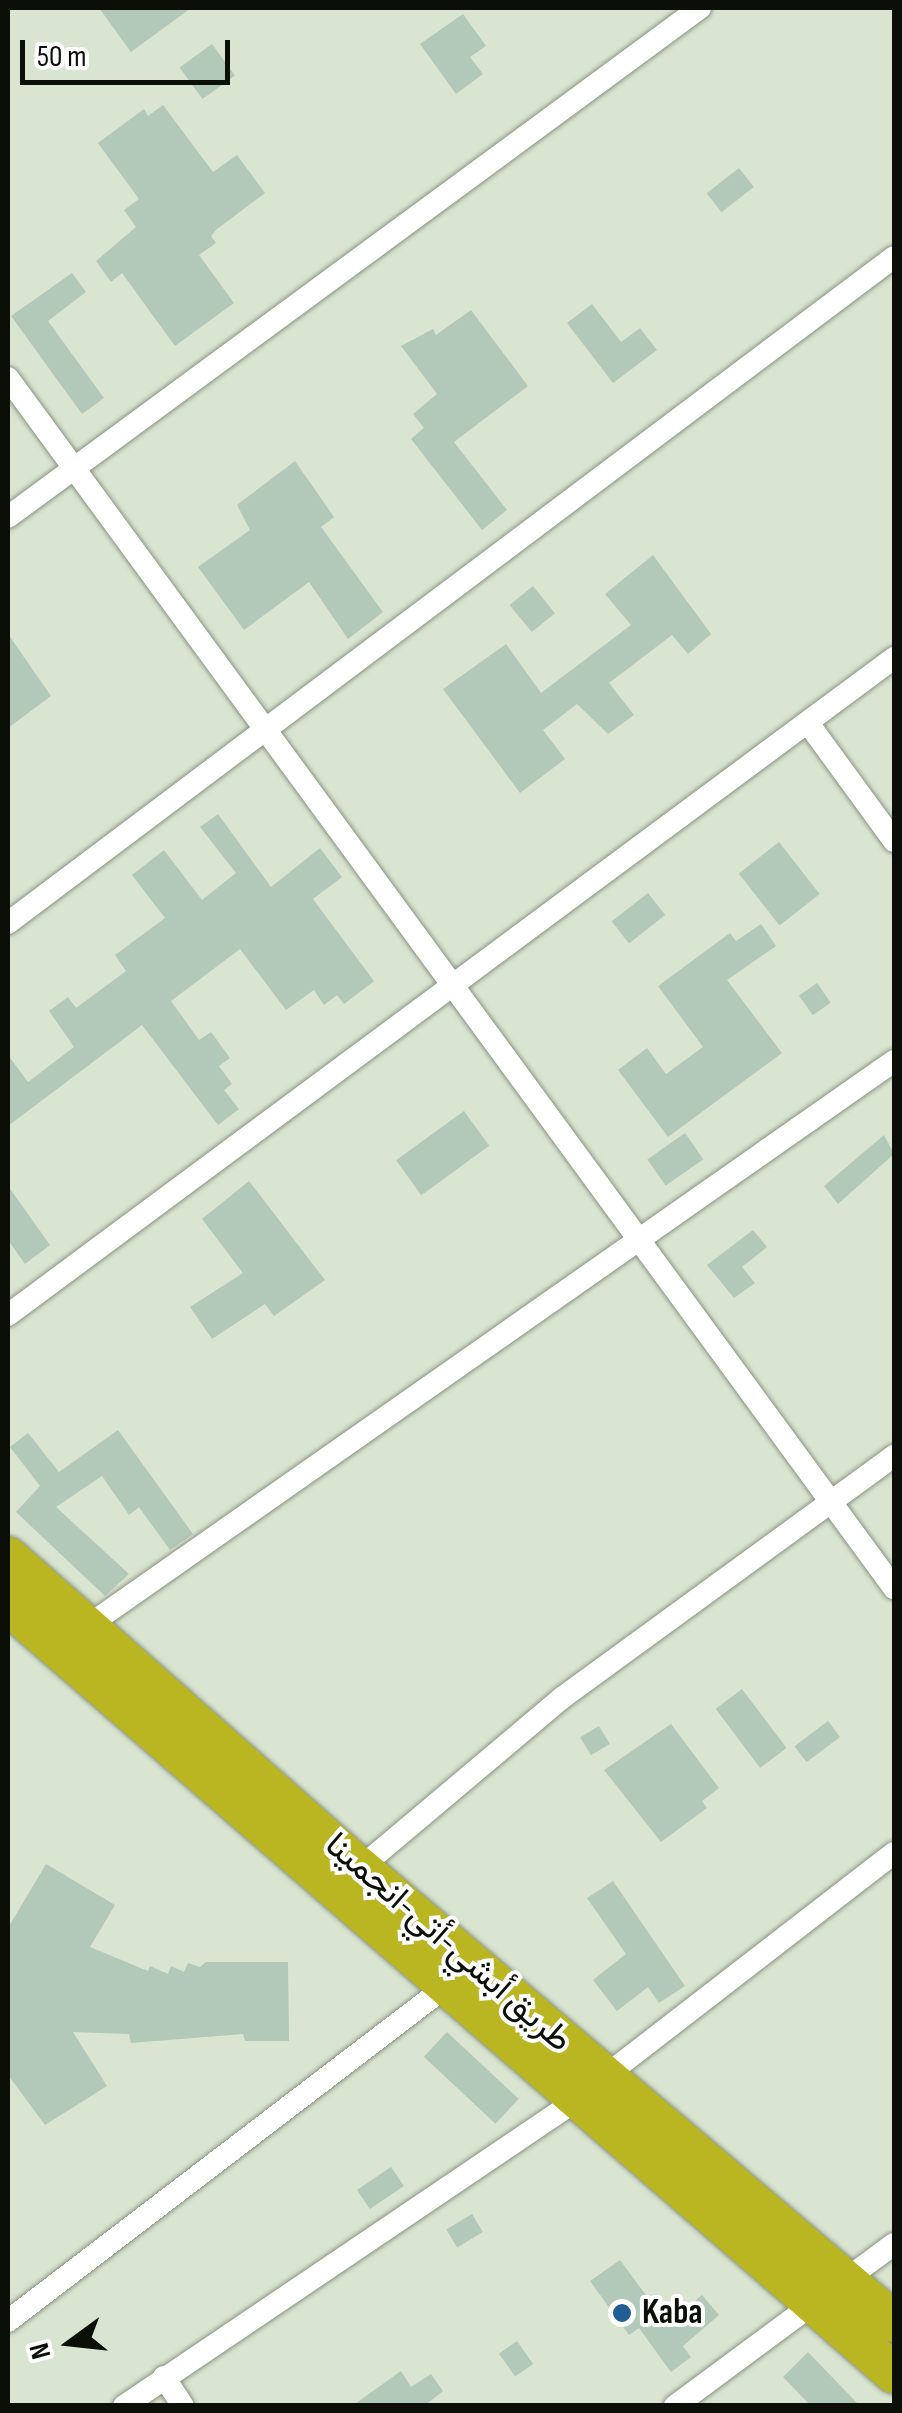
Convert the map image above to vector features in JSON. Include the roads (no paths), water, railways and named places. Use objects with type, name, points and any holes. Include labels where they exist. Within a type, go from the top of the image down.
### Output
[{"type":"highway","name":"طريق أبشي-أتي-انجمينا","points":[[8,1557],[360,1868],[592,2088]]},
{"type":"highway","points":[[8,1605],[448,1985],[592,2088],[831,2290],[894,2373]]},
{"type":"highway","points":[[831,2290],[894,2322]]},
{"type":"street","points":[[8,518],[700,8]]},
{"type":"street","points":[[8,923],[894,257]]},
{"type":"street","points":[[8,378],[263,730],[833,1499],[894,1588]]},
{"type":"street","points":[[8,1315],[450,982],[894,658]]},
{"type":"street","points":[[808,723],[894,841]]},
{"type":"street","points":[[89,1626],[894,1062]]},
{"type":"street","points":[[360,1868],[562,1698],[894,1456]]},
{"type":"street","points":[[124,2406],[592,2088],[894,1853]]},
{"type":"street","points":[[8,2321],[448,1985]]},
{"type":"street","points":[[675,2406],[894,2244]]},
{"type":"street","points":[[164,2378],[184,2406]]},
{"type":"place","name":"Kaba","points":[[622,2313]]}]
